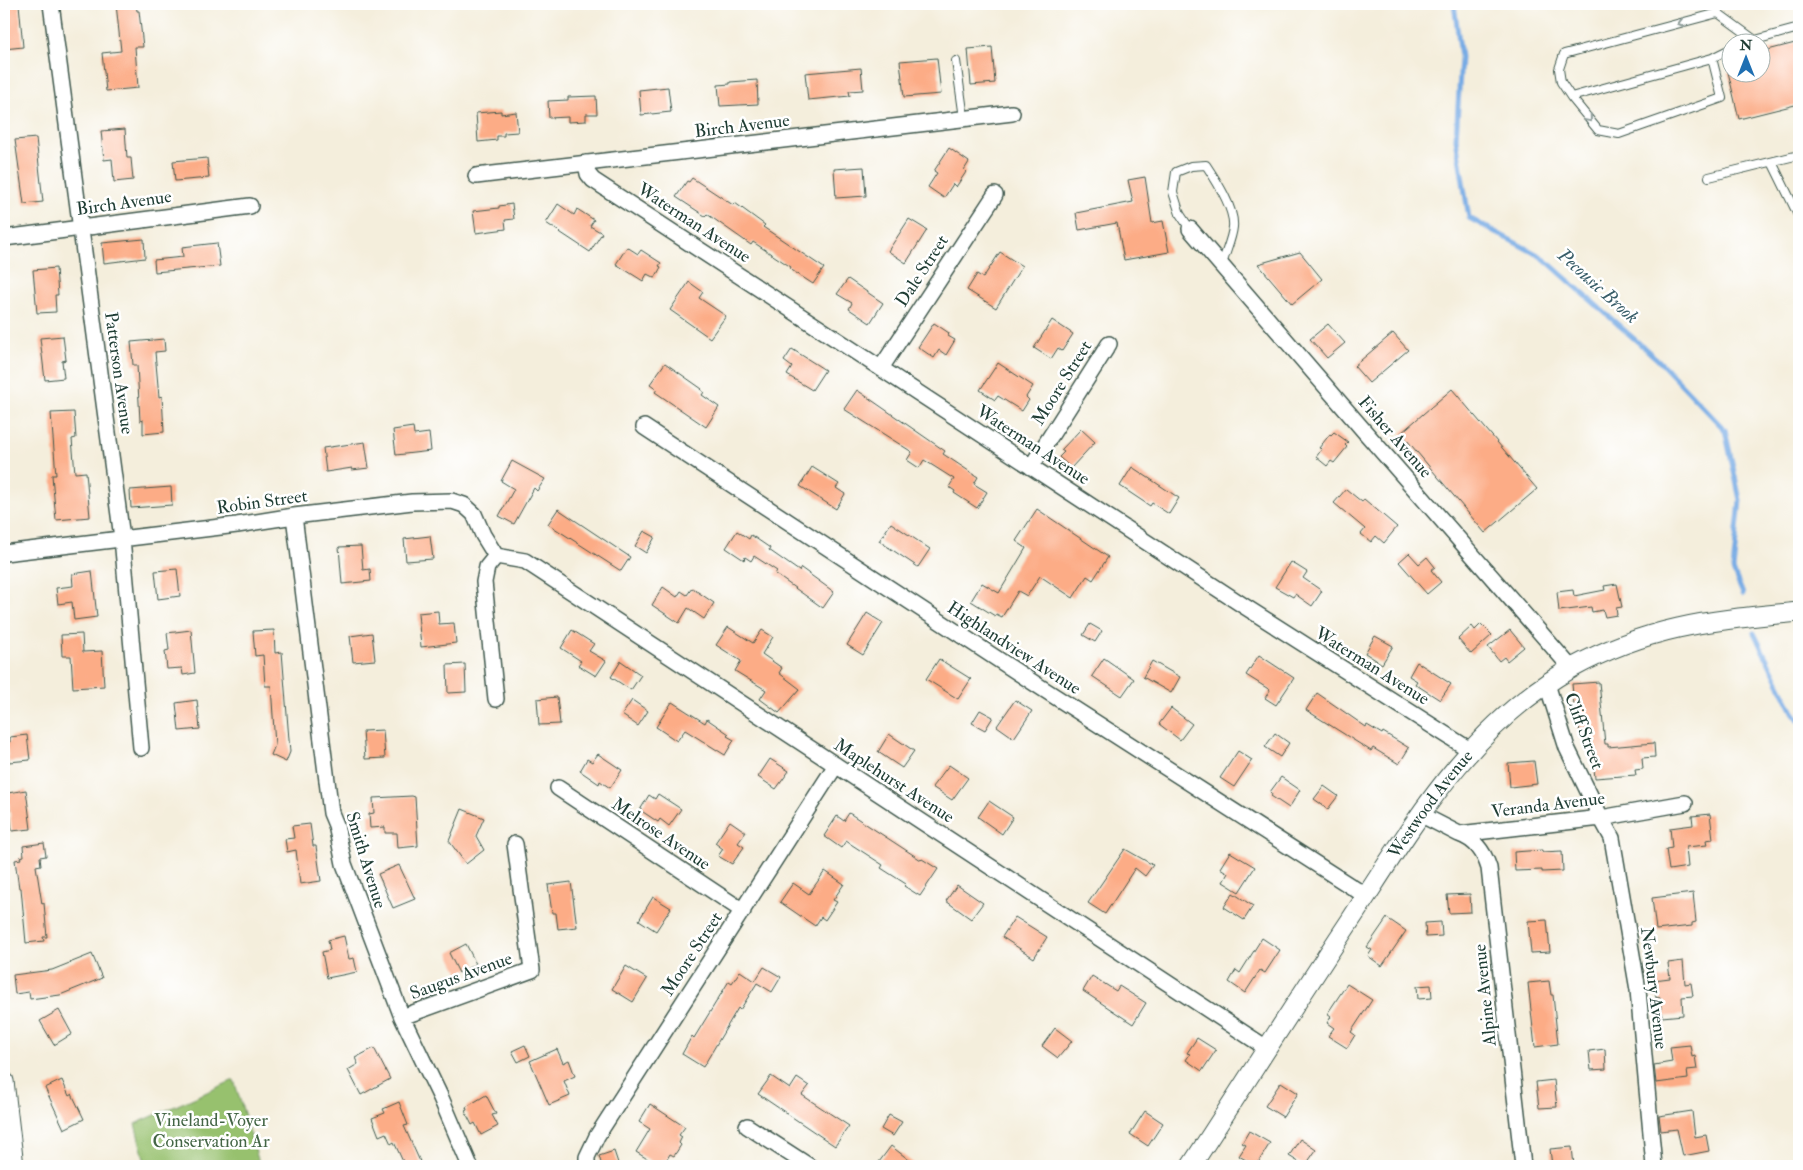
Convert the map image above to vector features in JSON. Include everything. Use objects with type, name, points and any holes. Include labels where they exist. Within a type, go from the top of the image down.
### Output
[{"type":"street","name":"Patterson Avenue","points":[[52,4],[122,538],[141,748]]},
{"type":"street","name":"Birch Avenue","points":[[476,176],[1012,113]]},
{"type":"street","name":"Waterman Avenue","points":[[586,163],[588,174],[593,180],[1252,612],[1470,750]]},
{"type":"street","name":"Dale Street","points":[[881,368],[995,195]]},
{"type":"street","name":"Birch Avenue","points":[[4,238],[250,206]]},
{"type":"street","name":"Fisher Avenue","points":[[1190,229],[1572,669]]},
{"type":"street","name":"Moore Street","points":[[1030,467],[1109,344]]},
{"type":"street","name":"Highlandview Avenue","points":[[644,427],[1034,684],[1366,896]]},
{"type":"street","name":"Robin Street","points":[[4,553],[412,502],[452,501],[464,505],[474,514],[483,535],[496,556]]},
{"type":"street","name":"Smith Avenue","points":[[294,516],[331,813],[336,825],[344,864],[402,1017],[441,1098],[470,1166]]},
{"type":"street","points":[[496,556],[487,567],[484,582],[496,699]]},
{"type":"street","name":"Maplehurst Avenue","points":[[496,556],[525,562],[1268,1049]]},
{"type":"street","name":"Westwood Avenue","points":[[1191,1166],[1420,814],[1470,750],[1515,707],[1572,669],[1628,643],[1676,628],[1731,619],[1799,612]]},
{"type":"street","name":"Cliff Street","points":[[1547,684],[1568,748],[1601,818]]},
{"type":"street","name":"Moore Street","points":[[587,1166],[589,1152],[597,1136],[836,765]]},
{"type":"street","name":"Melrose Avenue","points":[[558,788],[743,911]]},
{"type":"street","name":"Veranda Avenue","points":[[1459,834],[1601,818],[1685,803]]},
{"type":"street","points":[[1420,814],[1459,834]]},
{"type":"street","name":"Newbury Avenue","points":[[1601,818],[1612,838],[1638,990],[1654,1166]]},
{"type":"street","name":"Alpine Avenue","points":[[1459,834],[1471,839],[1477,845],[1486,859],[1489,868],[1523,1166]]},
{"type":"street","name":"Saugus Avenue","points":[[402,1017],[532,970],[515,844]]},
{"type":"street","points":[[4,1081],[14,1166]]},
{"type":"street","points":[[747,1126],[808,1166]]},
{"type":"lane","points":[[1712,58],[1722,98],[1619,134],[1598,130],[1571,98],[1561,82],[1559,69],[1564,54],[1574,50],[1718,13],[1740,32]]},
{"type":"lane","points":[[1770,36],[1799,28]]},
{"type":"lane","points":[[1571,98],[1712,58],[1720,54]]},
{"type":"lane","points":[[956,61],[964,118]]},
{"type":"lane","points":[[1709,177],[1799,155]]},
{"type":"lane","points":[[1772,162],[1799,217]]},
{"type":"lane","points":[[1190,229],[1180,214],[1173,192],[1176,172],[1191,166],[1206,165],[1223,194],[1234,226],[1222,265]]},
{"type":"green space","name":"Vineland-Voyer Conservation Ar","points":[[234,1080],[260,1166],[146,1166],[135,1124]]},
{"type":"building","points":[[4,4],[19,4],[23,47],[4,49]]},
{"type":"building","points":[[116,4],[136,4],[137,11],[139,11],[143,47],[135,47],[138,88],[106,91],[102,53],[121,51]]},
{"type":"building","points":[[1799,42],[1799,104],[1739,119],[1730,82],[1770,82],[1770,49]]},
{"type":"building","points":[[992,47],[995,83],[971,85],[968,49]]},
{"type":"building","points":[[937,58],[941,94],[904,97],[900,61]]},
{"type":"building","points":[[861,68],[863,90],[849,91],[850,96],[808,100],[805,73]]},
{"type":"building","points":[[757,80],[758,104],[720,106],[718,85]]},
{"type":"building","points":[[668,87],[671,112],[641,115],[639,90]]},
{"type":"building","points":[[596,96],[597,114],[586,114],[586,121],[568,122],[568,117],[549,118],[548,101],[568,100],[568,97]]},
{"type":"building","points":[[501,111],[501,114],[516,112],[518,132],[504,133],[504,136],[497,136],[497,140],[478,142],[476,113]]},
{"type":"building","points":[[125,129],[127,158],[131,158],[133,180],[114,182],[112,159],[104,160],[101,131]]},
{"type":"building","points":[[36,138],[43,202],[24,204],[15,140]]},
{"type":"building","points":[[949,148],[969,162],[964,170],[966,172],[956,187],[953,184],[944,198],[928,187],[937,173],[934,171]]},
{"type":"building","points":[[207,158],[209,178],[175,181],[173,161]]},
{"type":"building","points":[[864,167],[866,196],[836,198],[834,169]]},
{"type":"building","points":[[1145,177],[1152,223],[1163,221],[1169,252],[1124,260],[1117,223],[1079,230],[1076,213],[1133,202],[1128,180]]},
{"type":"building","points":[[692,178],[733,205],[735,203],[765,225],[763,227],[824,268],[813,284],[753,242],[751,245],[707,214],[705,216],[676,197],[687,181],[689,182]]},
{"type":"building","points":[[512,204],[514,219],[505,220],[506,229],[476,233],[473,211],[499,208],[499,206]]},
{"type":"building","points":[[558,204],[574,215],[577,209],[594,220],[590,226],[602,233],[590,252],[546,223]]},
{"type":"building","points":[[909,219],[927,230],[906,263],[888,251]]},
{"type":"building","points":[[144,239],[145,258],[104,263],[102,243]]},
{"type":"building","points":[[217,243],[220,266],[155,272],[154,260],[183,257],[182,247]]},
{"type":"building","points":[[627,247],[638,254],[641,250],[661,263],[655,278],[647,274],[643,281],[616,264]]},
{"type":"building","points":[[1000,252],[1022,266],[996,308],[967,290],[977,274],[983,278]]},
{"type":"building","points":[[1300,252],[1322,279],[1292,304],[1258,264]]},
{"type":"building","points":[[56,268],[58,295],[55,295],[56,312],[37,313],[33,270]]},
{"type":"building","points":[[848,279],[883,303],[870,323],[849,309],[852,303],[837,294]]},
{"type":"building","points":[[689,282],[703,292],[699,298],[726,316],[710,338],[670,310]]},
{"type":"building","points":[[1052,320],[1073,334],[1062,351],[1058,348],[1051,359],[1034,348]]},
{"type":"building","points":[[934,323],[949,333],[948,336],[955,340],[946,355],[939,350],[934,358],[918,347]]},
{"type":"building","points":[[1328,324],[1345,343],[1327,358],[1310,339]]},
{"type":"building","points":[[1393,333],[1408,350],[1369,383],[1354,366]]},
{"type":"building","points":[[63,336],[66,360],[62,361],[64,378],[45,380],[40,338]]},
{"type":"building","points":[[164,339],[165,351],[155,352],[159,397],[162,396],[164,432],[143,434],[143,420],[140,421],[137,365],[133,365],[131,342]]},
{"type":"building","points":[[792,349],[825,370],[812,390],[787,375],[792,367],[784,361]]},
{"type":"building","points":[[665,363],[702,389],[704,392],[702,395],[719,407],[706,427],[655,392],[657,389],[650,384]]},
{"type":"building","points":[[998,363],[1033,386],[1026,397],[1029,400],[1022,411],[998,396],[995,400],[980,390]]},
{"type":"building","points":[[1452,389],[1537,489],[1485,533],[1401,433]]},
{"type":"building","points":[[857,390],[945,451],[943,454],[978,477],[974,484],[987,492],[977,508],[954,493],[955,491],[949,487],[954,479],[924,460],[919,468],[907,460],[912,452],[844,409]]},
{"type":"building","points":[[74,412],[76,438],[72,439],[75,473],[86,472],[90,517],[56,520],[52,475],[56,475],[51,413]]},
{"type":"building","points":[[413,427],[414,435],[429,433],[431,451],[396,455],[393,430]]},
{"type":"building","points":[[1081,429],[1095,442],[1071,468],[1059,457],[1064,452],[1061,450]]},
{"type":"building","points":[[1334,432],[1348,442],[1345,445],[1347,447],[1334,463],[1331,461],[1327,466],[1316,457],[1322,449],[1319,448],[1330,434]]},
{"type":"building","points":[[365,442],[369,468],[352,470],[352,468],[326,472],[323,448]]},
{"type":"building","points":[[512,461],[545,479],[537,491],[534,488],[514,524],[499,516],[514,489],[501,481]]},
{"type":"building","points":[[812,467],[839,484],[836,488],[845,494],[836,509],[800,486]]},
{"type":"building","points":[[1132,467],[1179,498],[1169,514],[1152,503],[1150,506],[1120,486]]},
{"type":"building","points":[[171,487],[172,505],[131,508],[130,490]]},
{"type":"building","points":[[1346,489],[1362,502],[1364,499],[1397,527],[1384,543],[1376,536],[1371,542],[1361,534],[1365,529],[1334,503]]},
{"type":"building","points":[[558,509],[630,557],[621,571],[548,524]]},
{"type":"building","points":[[1037,509],[1108,557],[1093,580],[1087,576],[1073,598],[1040,576],[1027,596],[1018,591],[1002,617],[996,614],[995,616],[971,601],[982,583],[999,593],[1026,548],[1016,541]]},
{"type":"building","points":[[891,523],[930,549],[918,567],[879,541]]},
{"type":"building","points":[[644,531],[655,537],[646,553],[635,546]]},
{"type":"building","points":[[737,531],[749,539],[751,535],[799,571],[801,568],[834,592],[823,608],[775,574],[777,571],[754,556],[751,561],[745,557],[744,560],[726,548]]},
{"type":"building","points":[[430,536],[433,559],[406,561],[404,539]]},
{"type":"building","points":[[361,546],[363,570],[370,569],[371,581],[342,584],[339,547]]},
{"type":"building","points":[[1409,553],[1419,564],[1427,557],[1435,567],[1431,570],[1441,582],[1427,594],[1399,562]]},
{"type":"building","points":[[1291,562],[1307,572],[1303,578],[1322,591],[1312,606],[1295,594],[1293,597],[1275,587]]},
{"type":"building","points":[[177,569],[180,596],[158,599],[155,571]]},
{"type":"building","points":[[92,571],[97,617],[74,620],[72,602],[58,604],[56,588],[73,586],[72,574]]},
{"type":"building","points":[[1617,584],[1622,607],[1616,608],[1617,615],[1605,617],[1603,610],[1592,612],[1591,607],[1559,611],[1557,592],[1573,590],[1574,596],[1605,590],[1604,586]]},
{"type":"building","points":[[663,587],[677,597],[681,591],[687,595],[692,588],[714,603],[704,619],[688,608],[679,623],[652,605]]},
{"type":"building","points":[[438,611],[439,624],[454,623],[456,643],[421,647],[418,613]]},
{"type":"building","points":[[867,613],[883,623],[863,655],[847,645]]},
{"type":"building","points":[[1090,624],[1102,631],[1095,642],[1083,635]]},
{"type":"building","points":[[1481,624],[1492,635],[1471,654],[1458,639],[1472,626],[1475,630]]},
{"type":"building","points":[[728,627],[753,643],[762,630],[773,637],[762,654],[782,668],[779,673],[800,689],[779,713],[760,699],[766,690],[735,671],[741,661],[716,645]]},
{"type":"building","points":[[191,630],[195,673],[183,675],[182,668],[167,669],[165,651],[169,650],[167,633]]},
{"type":"building","points":[[274,630],[275,653],[282,652],[290,752],[286,762],[271,755],[275,745],[271,686],[265,686],[263,655],[255,656],[253,631]]},
{"type":"building","points":[[572,630],[594,644],[589,651],[606,661],[596,676],[578,665],[581,661],[561,648]]},
{"type":"building","points":[[1510,630],[1524,647],[1507,661],[1504,657],[1499,661],[1488,647]]},
{"type":"building","points":[[372,633],[375,660],[353,662],[350,636]]},
{"type":"building","points":[[82,634],[83,652],[102,651],[104,686],[73,688],[71,656],[62,656],[61,635]]},
{"type":"building","points":[[1375,636],[1393,646],[1382,664],[1365,653]]},
{"type":"building","points":[[1259,655],[1294,678],[1276,705],[1265,698],[1270,690],[1246,675]]},
{"type":"building","points":[[1104,658],[1134,679],[1122,696],[1092,676]]},
{"type":"building","points":[[939,659],[971,679],[958,699],[926,679]]},
{"type":"building","points":[[621,661],[641,675],[631,690],[611,677]]},
{"type":"building","points":[[1152,661],[1180,677],[1171,693],[1143,677]]},
{"type":"building","points":[[1417,662],[1451,684],[1440,700],[1415,684],[1417,681],[1409,676]]},
{"type":"building","points":[[465,664],[466,692],[448,693],[447,665]]},
{"type":"building","points":[[1599,682],[1605,744],[1608,744],[1608,747],[1654,743],[1655,757],[1642,758],[1643,769],[1635,770],[1636,775],[1595,778],[1590,731],[1580,732],[1579,727],[1576,727],[1572,684]]},
{"type":"building","points":[[1317,693],[1366,727],[1367,725],[1382,734],[1383,732],[1409,748],[1399,764],[1373,748],[1371,751],[1306,710]]},
{"type":"building","points":[[557,697],[560,724],[539,725],[537,699]]},
{"type":"building","points":[[197,700],[200,729],[179,731],[176,703]]},
{"type":"building","points":[[632,700],[648,711],[638,726],[622,715]]},
{"type":"building","points":[[1015,700],[1032,711],[1014,738],[997,726]]},
{"type":"building","points":[[672,702],[705,723],[707,719],[729,734],[727,736],[734,740],[725,755],[685,730],[677,741],[656,727]]},
{"type":"building","points":[[1171,708],[1192,724],[1180,740],[1159,724]]},
{"type":"building","points":[[980,710],[993,717],[985,730],[972,723]]},
{"type":"building","points":[[383,730],[385,758],[365,759],[363,731]]},
{"type":"building","points":[[1275,733],[1289,743],[1280,757],[1265,747]]},
{"type":"building","points":[[889,734],[914,751],[902,768],[878,752]]},
{"type":"building","points":[[27,735],[30,760],[9,762],[6,742],[10,742],[10,737]]},
{"type":"building","points":[[1238,751],[1252,760],[1234,787],[1220,778]]},
{"type":"building","points":[[598,754],[622,770],[610,788],[600,781],[599,784],[580,771],[587,759],[592,762]]},
{"type":"building","points":[[770,759],[789,771],[776,789],[758,777]]},
{"type":"building","points":[[1534,761],[1537,784],[1510,787],[1508,763]]},
{"type":"building","points":[[949,765],[968,778],[952,800],[932,787]]},
{"type":"building","points":[[1281,777],[1300,790],[1289,808],[1271,796],[1270,792]]},
{"type":"building","points":[[1324,786],[1338,796],[1328,809],[1314,799]]},
{"type":"building","points":[[26,790],[31,829],[12,831],[8,793]]},
{"type":"building","points":[[658,794],[681,809],[669,826],[660,819],[658,822],[640,810],[649,795],[655,799]]},
{"type":"building","points":[[415,797],[418,846],[398,848],[397,833],[385,833],[385,827],[370,828],[369,814],[374,813],[373,798]]},
{"type":"building","points":[[989,801],[1013,817],[1002,834],[978,817]]},
{"type":"building","points":[[462,809],[484,818],[476,836],[484,850],[466,864],[449,841]]},
{"type":"building","points":[[849,813],[938,869],[920,896],[904,886],[906,884],[881,868],[883,865],[846,841],[841,848],[824,836],[837,816],[844,821]]},
{"type":"building","points":[[1710,814],[1713,839],[1706,840],[1707,845],[1686,847],[1688,867],[1669,870],[1666,849],[1672,848],[1670,828],[1693,825],[1692,816]]},
{"type":"building","points":[[730,821],[746,832],[738,843],[744,847],[732,864],[718,856],[723,849],[715,843]]},
{"type":"building","points":[[310,824],[313,846],[316,846],[321,881],[300,884],[296,850],[287,852],[285,839],[294,838],[292,826]]},
{"type":"building","points":[[44,843],[46,856],[40,857],[41,865],[36,866],[42,904],[44,903],[47,937],[43,937],[44,941],[26,943],[21,888],[19,888],[15,860],[21,859],[20,857],[24,856],[23,846]]},
{"type":"building","points":[[1125,849],[1153,865],[1145,876],[1135,868],[1105,914],[1088,903]]},
{"type":"building","points":[[1542,850],[1542,852],[1562,851],[1563,871],[1515,871],[1514,852]]},
{"type":"building","points":[[1230,852],[1255,867],[1239,892],[1223,882],[1228,873],[1220,868]]},
{"type":"building","points":[[399,865],[415,899],[393,908],[378,874]]},
{"type":"building","points":[[825,871],[844,884],[833,900],[837,902],[825,920],[821,917],[815,926],[780,902],[793,883],[809,894]]},
{"type":"building","points":[[571,882],[577,927],[558,929],[556,913],[552,913],[548,885]]},
{"type":"building","points":[[957,885],[983,903],[971,919],[946,901]]},
{"type":"building","points":[[1233,893],[1253,906],[1244,920],[1224,907]]},
{"type":"building","points":[[1693,893],[1696,922],[1692,923],[1692,926],[1656,930],[1652,898]]},
{"type":"building","points":[[1470,894],[1471,912],[1449,913],[1447,895]]},
{"type":"building","points":[[653,897],[671,908],[656,931],[639,920]]},
{"type":"building","points":[[1015,917],[1047,937],[1034,958],[1002,937]]},
{"type":"building","points":[[1387,918],[1406,931],[1382,966],[1368,956],[1372,950],[1367,947]]},
{"type":"building","points":[[1547,920],[1550,952],[1531,953],[1528,921]]},
{"type":"building","points":[[1441,922],[1442,936],[1426,937],[1425,923]]},
{"type":"building","points":[[344,936],[349,959],[354,958],[357,972],[327,978],[322,952],[330,950],[328,940]]},
{"type":"building","points":[[1262,938],[1280,950],[1265,973],[1260,970],[1245,993],[1229,982],[1236,970],[1240,973]]},
{"type":"building","points":[[466,944],[476,964],[459,973],[449,953]]},
{"type":"building","points":[[92,954],[102,978],[60,995],[30,999],[29,992],[15,994],[13,975],[52,970]]},
{"type":"building","points":[[1683,961],[1685,984],[1691,983],[1693,996],[1682,997],[1683,1015],[1662,1017],[1660,997],[1656,998],[1654,980],[1670,978],[1668,963]]},
{"type":"building","points":[[626,966],[647,979],[633,1002],[612,989]]},
{"type":"building","points":[[764,967],[781,977],[772,992],[757,983],[740,1010],[738,1008],[703,1067],[682,1054],[729,981],[732,983],[740,971],[755,981]]},
{"type":"building","points":[[1092,976],[1116,991],[1119,986],[1146,1003],[1133,1024],[1083,991]]},
{"type":"building","points":[[1549,981],[1551,995],[1553,995],[1558,1044],[1535,1047],[1528,983]]},
{"type":"building","points":[[1347,984],[1372,1000],[1351,1032],[1355,1035],[1347,1048],[1328,1036],[1334,1028],[1327,1023],[1331,1017],[1327,1014]]},
{"type":"building","points":[[1431,985],[1432,998],[1418,999],[1417,986]]},
{"type":"building","points":[[59,1010],[72,1034],[54,1045],[40,1021]]},
{"type":"building","points":[[1055,1028],[1072,1041],[1058,1058],[1042,1046]]},
{"type":"building","points":[[1197,1038],[1216,1050],[1202,1071],[1186,1060],[1190,1054],[1187,1053]]},
{"type":"building","points":[[525,1045],[530,1056],[518,1062],[512,1051]]},
{"type":"building","points":[[1690,1045],[1692,1057],[1695,1056],[1697,1069],[1687,1070],[1688,1079],[1656,1083],[1654,1065],[1672,1062],[1670,1047]]},
{"type":"building","points":[[374,1048],[390,1079],[361,1095],[348,1070],[358,1064],[355,1058]]},
{"type":"building","points":[[557,1049],[563,1063],[569,1060],[575,1076],[564,1081],[570,1096],[549,1105],[530,1061]]},
{"type":"building","points":[[1605,1049],[1606,1069],[1591,1070],[1589,1051]]},
{"type":"building","points":[[771,1076],[790,1089],[797,1078],[809,1086],[802,1095],[849,1126],[835,1146],[758,1094]]},
{"type":"building","points":[[62,1080],[69,1096],[72,1094],[84,1119],[64,1129],[45,1088]]},
{"type":"building","points":[[1554,1080],[1557,1107],[1539,1108],[1536,1082]]},
{"type":"building","points":[[1281,1082],[1298,1093],[1283,1117],[1265,1106]]},
{"type":"building","points":[[486,1095],[496,1114],[492,1115],[498,1126],[481,1135],[475,1123],[472,1125],[465,1111],[467,1110],[466,1107]]},
{"type":"building","points":[[399,1102],[408,1125],[404,1126],[422,1166],[405,1166],[394,1142],[391,1144],[386,1133],[379,1136],[372,1118],[385,1113],[383,1109]]},
{"type":"building","points":[[650,1104],[685,1127],[679,1135],[682,1137],[679,1143],[681,1145],[674,1156],[670,1154],[666,1161],[663,1159],[659,1166],[636,1152],[650,1129],[639,1122]]},
{"type":"building","points":[[1145,1111],[1163,1123],[1148,1146],[1130,1134]]},
{"type":"building","points":[[1692,1111],[1695,1137],[1706,1135],[1709,1151],[1683,1156],[1677,1129],[1661,1131],[1659,1116]]},
{"type":"building","points":[[889,1115],[902,1122],[893,1136],[881,1129]]},
{"type":"building","points":[[1249,1131],[1270,1143],[1256,1166],[1239,1156],[1246,1145],[1242,1143]]},
{"type":"building","points":[[1300,1139],[1316,1150],[1305,1166],[1289,1156]]},
{"type":"building","points":[[891,1146],[917,1166],[876,1166]]},
{"type":"building","points":[[1572,1147],[1574,1166],[1552,1166],[1550,1149]]},
{"type":"building","points":[[614,1151],[619,1166],[602,1166],[599,1156]]},
{"type":"waterway","name":"Pecousic Brook","points":[[1454,4],[1461,57],[1456,139],[1469,218],[1542,257],[1658,360],[1725,430],[1740,500],[1733,570],[1743,594]]},
{"type":"waterway","name":"Pecousic Brook","points":[[1754,633],[1793,712],[1799,720]]}]
